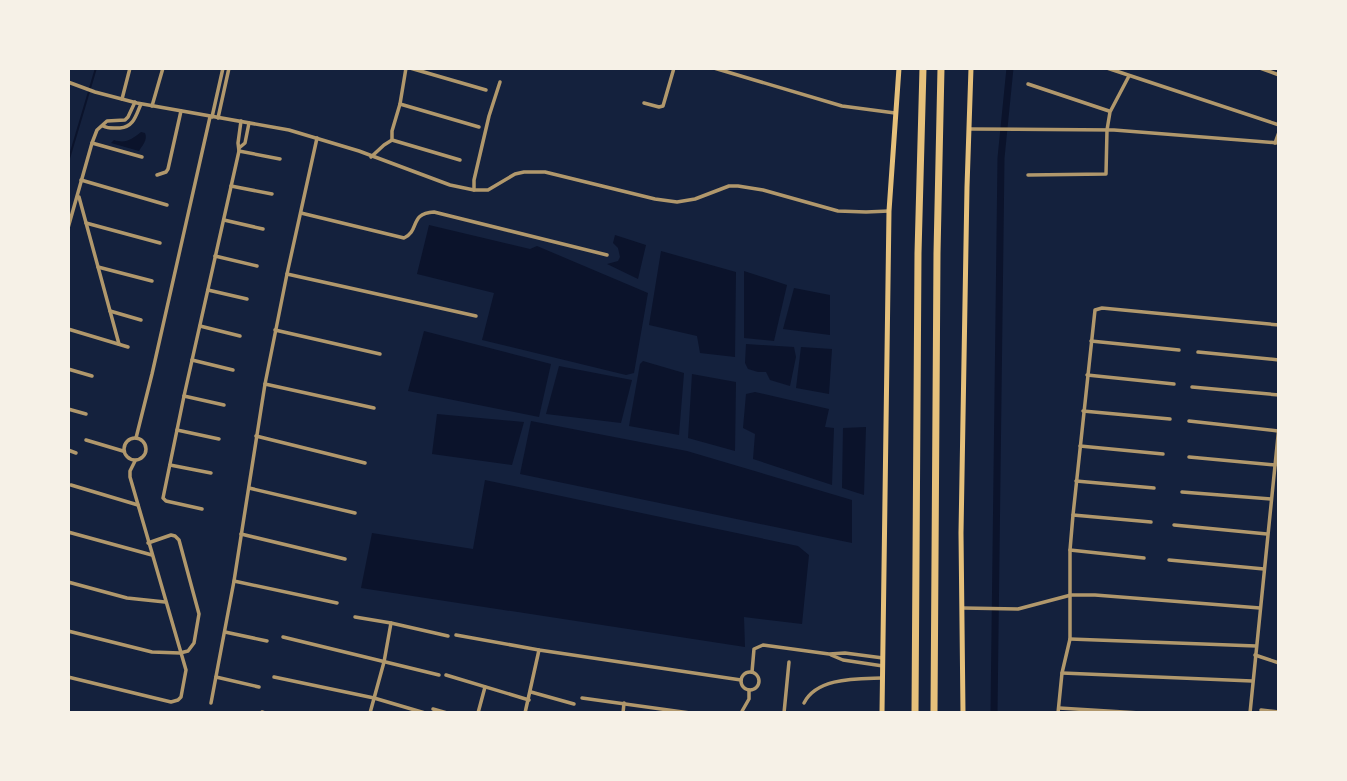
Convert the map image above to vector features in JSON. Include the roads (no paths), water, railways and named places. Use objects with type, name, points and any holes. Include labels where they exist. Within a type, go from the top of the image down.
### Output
[{"type":"highway","points":[[915,713],[918,267],[923,68]]},
{"type":"highway","points":[[934,713],[936,267],[942,68]]},
{"type":"main road","points":[[882,713],[889,211],[899,68]]},
{"type":"main road","points":[[963,713],[961,608],[971,68]]},
{"type":"street","points":[[122,99],[130,68]]},
{"type":"street","points":[[152,106],[163,68]]},
{"type":"street","points":[[136,438],[223,68]]},
{"type":"street","points":[[218,118],[229,68]]},
{"type":"street","points":[[392,140],[408,68],[486,90]]},
{"type":"street","points":[[644,103],[663,106],[674,68]]},
{"type":"street","points":[[714,68],[842,106],[897,113]]},
{"type":"street","points":[[1107,68],[1279,125]]},
{"type":"street","points":[[1260,68],[1279,75]]},
{"type":"street","points":[[1028,175],[1106,174],[1110,112],[1129,76]]},
{"type":"street","points":[[68,82],[135,103],[289,130],[450,185],[474,190],[488,190],[515,174],[545,172],[677,202],[695,199],[729,186],[738,186],[763,190],[838,211],[889,211]]},
{"type":"street","points":[[474,190],[489,116],[500,82]]},
{"type":"street","points":[[1028,84],[1110,112]]},
{"type":"street","points":[[68,228],[97,130],[107,121],[125,120],[135,103]]},
{"type":"street","points":[[103,126],[108,129],[130,126],[141,104]]},
{"type":"street","points":[[400,104],[479,127]]},
{"type":"street","points":[[157,175],[169,169],[181,111]]},
{"type":"street","points":[[202,509],[164,500],[164,493],[239,150],[241,121]]},
{"type":"street","points":[[239,150],[244,143],[248,123]]},
{"type":"street","points":[[969,129],[1107,130],[1277,143],[1279,132]]},
{"type":"street","points":[[211,704],[275,330],[317,138]]},
{"type":"street","points":[[371,157],[392,140],[460,160]]},
{"type":"street","points":[[92,143],[142,157]]},
{"type":"street","points":[[239,150],[280,159]]},
{"type":"street","points":[[81,180],[167,205]]},
{"type":"street","points":[[231,186],[272,194]]},
{"type":"street","points":[[78,195],[118,344]]},
{"type":"street","points":[[301,213],[404,238],[409,237],[419,216],[434,212],[607,256]]},
{"type":"street","points":[[224,220],[264,229]]},
{"type":"street","points":[[86,223],[160,243]]},
{"type":"street","points":[[215,256],[257,266]]},
{"type":"street","points":[[98,267],[152,281]]},
{"type":"street","points":[[287,274],[476,316]]},
{"type":"street","points":[[208,290],[247,299]]},
{"type":"street","points":[[1139,713],[1059,710],[1062,673],[1070,639],[1070,550],[1093,313],[1102,308],[1279,325]]},
{"type":"street","points":[[110,311],[141,320]]},
{"type":"street","points":[[200,326],[240,336]]},
{"type":"street","points":[[68,329],[128,347]]},
{"type":"street","points":[[275,330],[380,354]]},
{"type":"street","points":[[1091,341],[1179,351]]},
{"type":"street","points":[[1198,352],[1279,360]]},
{"type":"street","points":[[192,360],[233,370]]},
{"type":"street","points":[[68,369],[92,376]]},
{"type":"street","points":[[1087,375],[1174,384]]},
{"type":"street","points":[[265,384],[374,408]]},
{"type":"street","points":[[1192,387],[1279,395]]},
{"type":"street","points":[[184,397],[223,405]]},
{"type":"street","points":[[68,409],[86,414]]},
{"type":"street","points":[[1083,411],[1170,419]]},
{"type":"street","points":[[1189,421],[1278,431]]},
{"type":"street","points":[[1250,713],[1279,426]]},
{"type":"street","points":[[177,430],[219,439]]},
{"type":"street","points":[[256,436],[365,463]]},
{"type":"street","points":[[68,677],[171,702],[181,697],[186,670],[130,477],[135,461],[142,458],[146,452],[145,444],[136,438],[129,439],[124,444],[123,451]]},
{"type":"street","points":[[86,440],[123,451],[129,459],[135,461]]},
{"type":"street","points":[[1080,446],[1163,454]]},
{"type":"street","points":[[68,450],[76,453]]},
{"type":"street","points":[[1189,457],[1275,465]]},
{"type":"street","points":[[170,465],[211,473]]},
{"type":"street","points":[[1076,481],[1154,488]]},
{"type":"street","points":[[71,485],[138,505]]},
{"type":"street","points":[[249,488],[355,513]]},
{"type":"street","points":[[1182,492],[1271,499]]},
{"type":"street","points":[[1073,516],[1151,523]]},
{"type":"street","points":[[1174,525],[1267,534]]},
{"type":"street","points":[[68,532],[152,555]]},
{"type":"street","points":[[241,534],[345,559]]},
{"type":"street","points":[[68,631],[152,652],[188,651],[194,643],[199,614],[179,540],[171,535],[148,543]]},
{"type":"street","points":[[1070,550],[1144,558]]},
{"type":"street","points":[[1169,560],[1264,569]]},
{"type":"street","points":[[68,582],[127,598],[165,602]]},
{"type":"street","points":[[234,582],[337,603]]},
{"type":"street","points":[[961,608],[1028,608],[1071,595],[1260,608]]},
{"type":"street","points":[[355,617],[448,636]]},
{"type":"street","points":[[370,713],[391,623]]},
{"type":"street","points":[[225,632],[267,641]]},
{"type":"street","points":[[456,635],[741,681]]},
{"type":"street","points":[[283,637],[439,675]]},
{"type":"street","points":[[1070,639],[1256,646]]},
{"type":"street","points":[[752,672],[754,649],[768,645],[829,653],[843,660],[883,662]]},
{"type":"street","points":[[525,713],[539,650]]},
{"type":"street","points":[[1255,655],[1279,663]]},
{"type":"street","points":[[784,713],[789,662]]},
{"type":"street","points":[[741,681],[745,673],[758,675],[759,684],[749,690]]},
{"type":"street","points":[[1062,673],[1253,681]]},
{"type":"street","points":[[446,675],[528,700]]},
{"type":"street","points":[[216,677],[259,687]]},
{"type":"street","points":[[274,677],[374,698],[425,713]]},
{"type":"street","points":[[804,702],[810,695],[840,680],[883,678]]},
{"type":"street","points":[[741,681],[749,690]]},
{"type":"street","points":[[478,713],[485,687]]},
{"type":"street","points":[[741,713],[749,699],[749,690]]},
{"type":"street","points":[[531,692],[574,704]]},
{"type":"street","points":[[582,698],[690,713]]},
{"type":"street","points":[[623,713],[624,703]]},
{"type":"street","points":[[433,709],[447,713]]},
{"type":"street","points":[[1261,710],[1279,712]]},
{"type":"water","points":[[141,132],[145,133],[146,138],[139,151],[111,143],[114,140],[129,140]]},
{"type":"water","points":[[429,225],[530,249],[537,246],[648,293],[634,373],[626,375],[482,340],[494,293],[417,274]]},
{"type":"water","points":[[615,235],[646,245],[638,279],[607,264],[618,261],[620,257],[618,248],[613,243]]},
{"type":"water","points":[[661,251],[736,272],[735,357],[700,353],[697,336],[649,325]]},
{"type":"water","points":[[744,271],[787,285],[774,341],[744,338]]},
{"type":"water","points":[[794,288],[830,295],[830,335],[783,329]]},
{"type":"water","points":[[424,331],[551,364],[539,417],[408,391]]},
{"type":"water","points":[[746,344],[794,347],[796,357],[790,386],[770,380],[766,372],[748,369],[745,363]]},
{"type":"water","points":[[801,347],[832,349],[829,394],[796,388]]},
{"type":"water","points":[[643,361],[684,373],[679,435],[629,426],[640,364]]},
{"type":"water","points":[[559,366],[632,380],[621,423],[546,414]]},
{"type":"water","points":[[692,374],[736,382],[735,451],[688,438]]},
{"type":"water","points":[[755,392],[829,409],[825,427],[834,428],[832,485],[753,459],[755,434],[743,428],[746,394]]},
{"type":"water","points":[[437,414],[524,422],[512,465],[432,454]]},
{"type":"water","points":[[531,421],[687,451],[852,500],[852,543],[520,474]]},
{"type":"water","points":[[866,427],[864,495],[842,488],[843,428]]},
{"type":"water","points":[[485,480],[798,546],[809,555],[802,624],[744,617],[745,647],[361,588],[372,533],[473,549]]},
{"type":"waterway","points":[[68,162],[96,68]]},
{"type":"waterway","points":[[994,713],[1001,158],[1010,68]]}]
